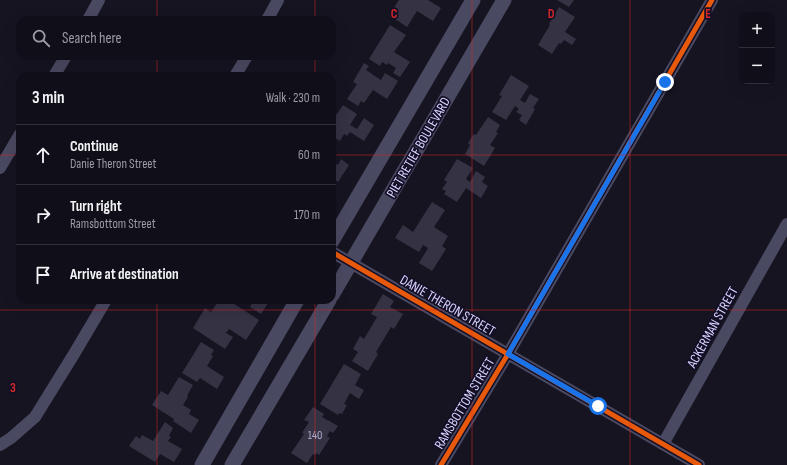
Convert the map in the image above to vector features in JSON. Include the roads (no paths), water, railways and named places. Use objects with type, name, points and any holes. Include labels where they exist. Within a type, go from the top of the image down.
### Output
[{"type":"street","points":[[90,16],[99,0]]},
{"type":"street","points":[[269,16],[278,0]]},
{"type":"street","name":"PIET RETIEF BOULEVARD","points":[[336,234],[473,0]]},
{"type":"street","name":"PIET RETIEF BOULEVARD","points":[[336,288],[504,0]]},
{"type":"street","name":"RAMSBOTTOM STREET","points":[[441,465],[508,354],[712,0]]},
{"type":"street","points":[[56,72],[64,60]]},
{"type":"street","points":[[238,72],[245,60]]},
{"type":"street","points":[[0,168],[16,141]]},
{"type":"street","name":"ACKERMAN STREET","points":[[663,444],[787,224]]},
{"type":"street","name":"DANIE THERON STREET","points":[[336,254],[698,465]]},
{"type":"street","points":[[0,445],[11,438],[35,417],[104,304]]},
{"type":"street","points":[[202,465],[295,304]]},
{"type":"street","points":[[232,465],[327,304]]}]
